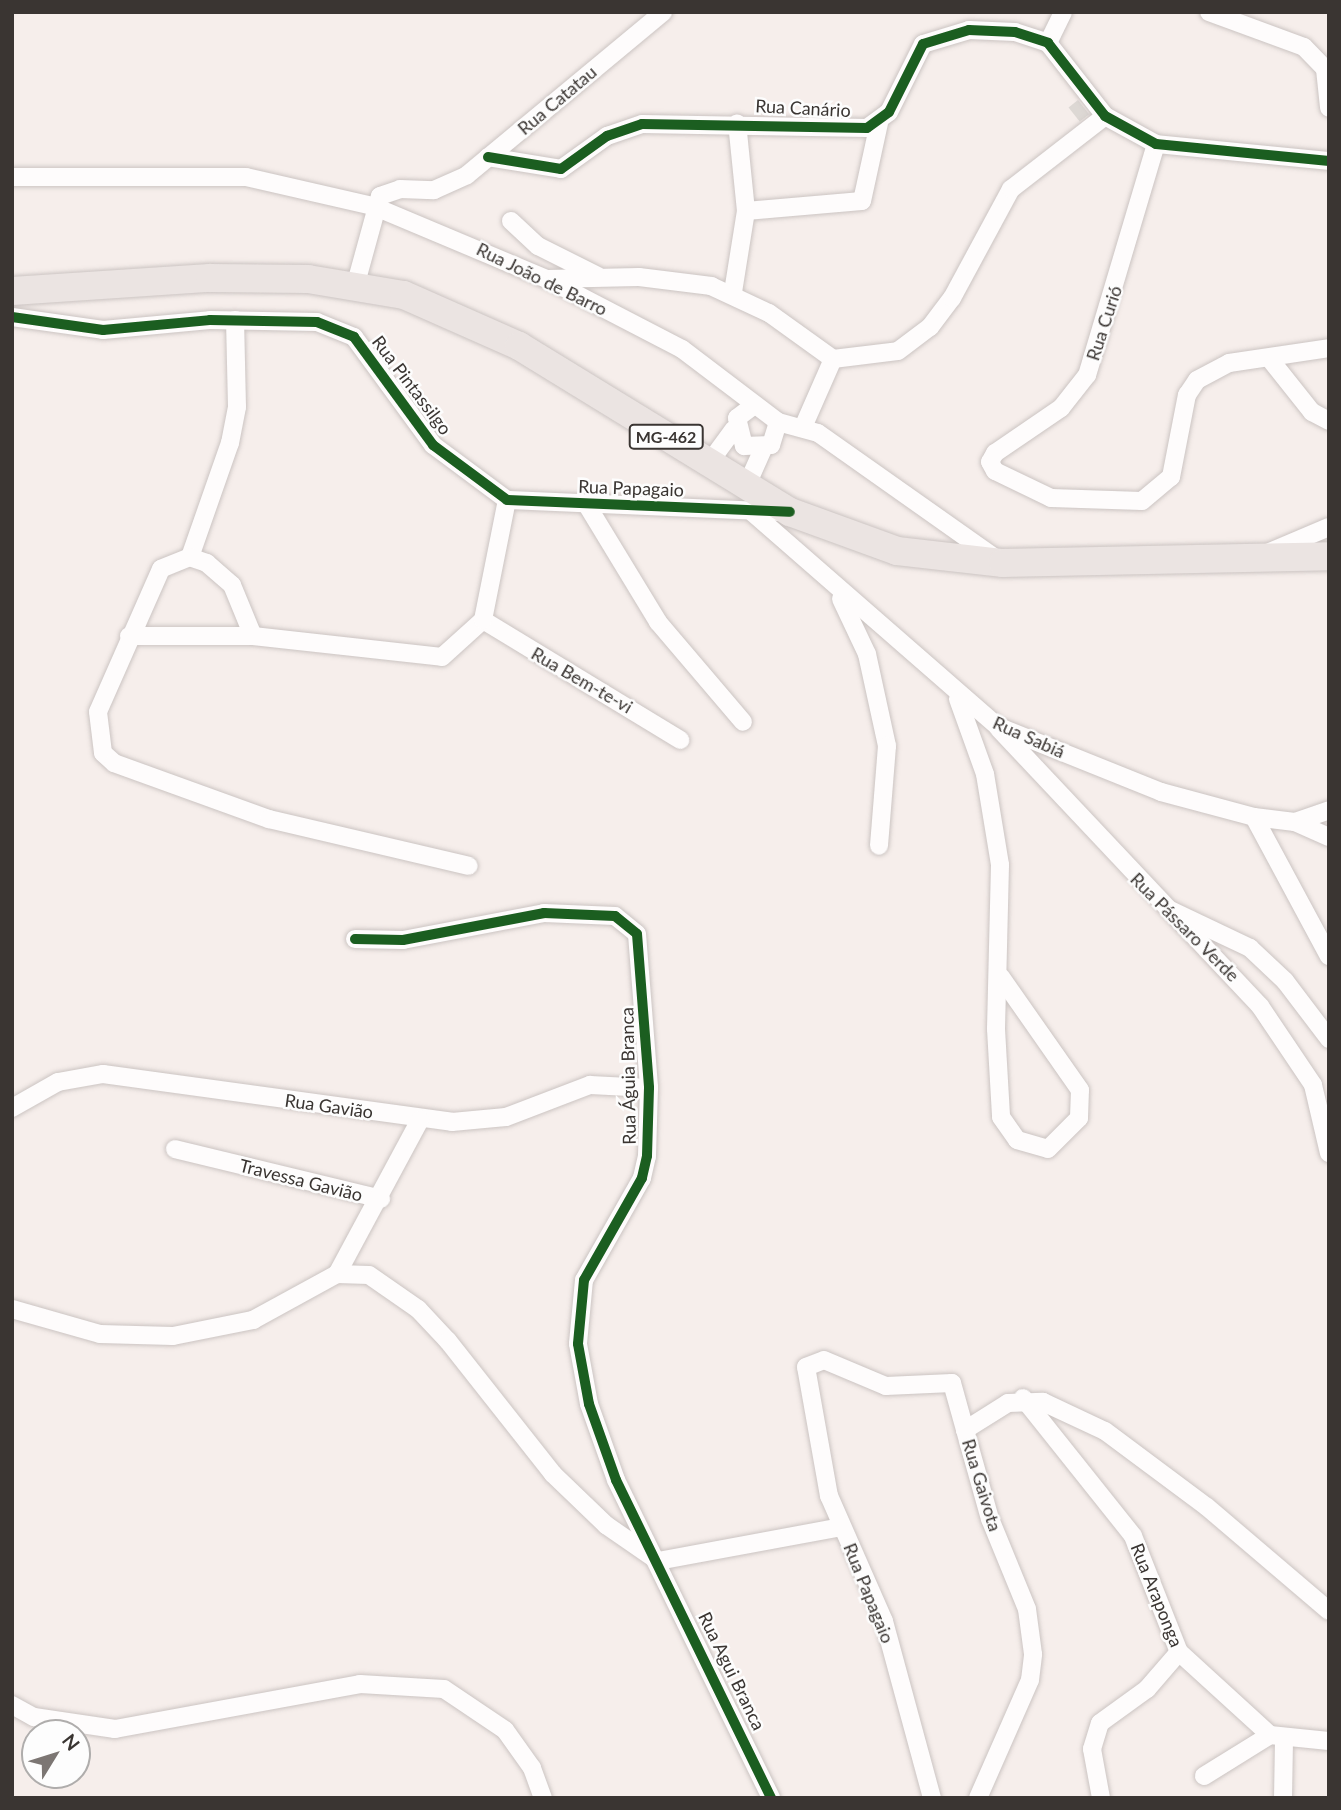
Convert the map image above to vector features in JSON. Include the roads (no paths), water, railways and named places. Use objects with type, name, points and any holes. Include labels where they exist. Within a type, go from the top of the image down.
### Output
[{"type":"main road","name":"MG-462","points":[[12,291],[210,278],[356,283],[452,313],[519,346],[709,463],[750,500],[897,551],[1003,563],[1329,556]]},
{"type":"street","name":"Rua Catatau","points":[[373,206],[387,191],[450,185],[488,157],[663,12]]},
{"type":"street","points":[[1048,44],[1063,12]]},
{"type":"street","points":[[1209,12],[1304,47],[1325,69],[1329,108]]},
{"type":"street","points":[[746,211],[862,201],[879,122],[932,37],[969,30],[1015,32],[1048,44],[1105,116],[1156,144],[1329,161]]},
{"type":"street","points":[[547,279],[600,277],[681,280],[733,292],[833,359],[876,357],[914,342],[963,281],[1006,196],[1105,116]]},
{"type":"street","name":"Rua Canário","points":[[488,157],[545,171],[561,169],[625,128],[737,123],[853,129],[879,122]]},
{"type":"street","points":[[733,292],[746,211],[737,123]]},
{"type":"street","name":"Rua Curió","points":[[1156,144],[1087,374],[1061,408],[990,462],[1003,479],[1051,498],[1142,501],[1171,477],[1187,395],[1197,380],[1229,363],[1269,359]]},
{"type":"street","name":"Rua João de Barro","points":[[12,177],[246,177],[373,206],[547,279],[682,349],[753,406],[768,409],[778,422],[804,425],[1003,563]]},
{"type":"street","points":[[356,283],[373,206]]},
{"type":"street","points":[[510,220],[538,246],[600,277]]},
{"type":"street","name":"Rua Pintassilgo","points":[[12,317],[103,330],[235,320],[317,321],[354,337],[433,445],[507,500]]},
{"type":"street","points":[[235,320],[237,407],[230,443],[190,557],[153,578],[129,636],[96,727],[103,753],[114,763],[269,819],[469,866]]},
{"type":"street","points":[[1329,348],[1269,359],[1312,412],[1329,421]]},
{"type":"street","points":[[804,425],[833,359]]},
{"type":"street","points":[[709,463],[734,429],[737,418],[753,406]]},
{"type":"street","points":[[750,500],[763,449],[776,438],[778,422]]},
{"type":"street","points":[[734,429],[744,446],[763,449]]},
{"type":"street","points":[[129,636],[253,636],[429,658],[455,649],[483,620],[507,500]]},
{"type":"street","name":"Rua Papagaio","points":[[507,500],[587,505],[750,500]]},
{"type":"street","name":"Rua Sabiá","points":[[750,500],[832,584],[958,699],[997,726],[1161,792],[1254,817],[1295,822],[1329,810]]},
{"type":"street","name":"Rua Papagaio","points":[[587,505],[658,622],[743,722]]},
{"type":"street","points":[[1256,558],[1329,527]]},
{"type":"street","points":[[190,557],[207,563],[232,586],[253,636]]},
{"type":"street","points":[[832,584],[867,654],[887,746],[879,846]]},
{"type":"street","name":"Rua Bem-te-vi","points":[[483,620],[680,740]]},
{"type":"street","points":[[958,699],[985,774],[1000,865],[1001,977],[996,1029],[1001,1117],[1017,1140],[1048,1149],[1079,1118],[1080,1090],[1001,977]]},
{"type":"street","name":"Rua Pássaro Verde","points":[[997,726],[1163,907],[1233,974],[1284,1038],[1313,1085],[1329,1153]]},
{"type":"street","points":[[1254,817],[1329,956]]},
{"type":"street","points":[[1295,822],[1329,837]]},
{"type":"street","points":[[1163,907],[1250,948],[1285,981],[1329,1039]]},
{"type":"street","name":"Rua Águia Branca","points":[[355,939],[403,940],[534,913],[625,920],[639,942],[649,1088],[642,1178],[584,1280],[578,1344],[598,1437],[658,1561]]},
{"type":"street","name":"Rua Gavião","points":[[12,1108],[58,1082],[103,1074],[420,1120],[506,1117],[590,1085],[649,1088]]},
{"type":"street","name":"Travessa Gavião","points":[[175,1149],[381,1199],[420,1120]]},
{"type":"street","points":[[12,1309],[100,1334],[173,1336],[253,1321],[337,1274],[381,1199]]},
{"type":"street","points":[[337,1274],[369,1275],[418,1309],[553,1474],[616,1533],[658,1561],[841,1527]]},
{"type":"street","name":"Rua Papagaio","points":[[932,1798],[884,1621],[841,1527],[806,1389],[806,1367],[818,1359],[886,1386],[952,1383],[965,1430]]},
{"type":"street","points":[[1023,1398],[1064,1409],[1105,1431],[1329,1611]]},
{"type":"street","name":"Rua Gaivota","points":[[978,1798],[1030,1681],[1032,1642],[965,1430],[1023,1398]]},
{"type":"street","name":"Rua Araponga","points":[[1023,1398],[1133,1536],[1179,1652],[1277,1736]]},
{"type":"street","name":"Rua Agui Branca","points":[[658,1561],[771,1798]]},
{"type":"street","points":[[1101,1798],[1092,1749],[1100,1723],[1147,1689],[1179,1652]]},
{"type":"street","points":[[12,1705],[34,1717],[115,1730],[360,1684],[444,1689],[505,1730],[532,1768],[543,1798]]},
{"type":"street","points":[[1204,1776],[1277,1736],[1329,1741]]},
{"type":"street","points":[[1277,1736],[1283,1798]]}]
